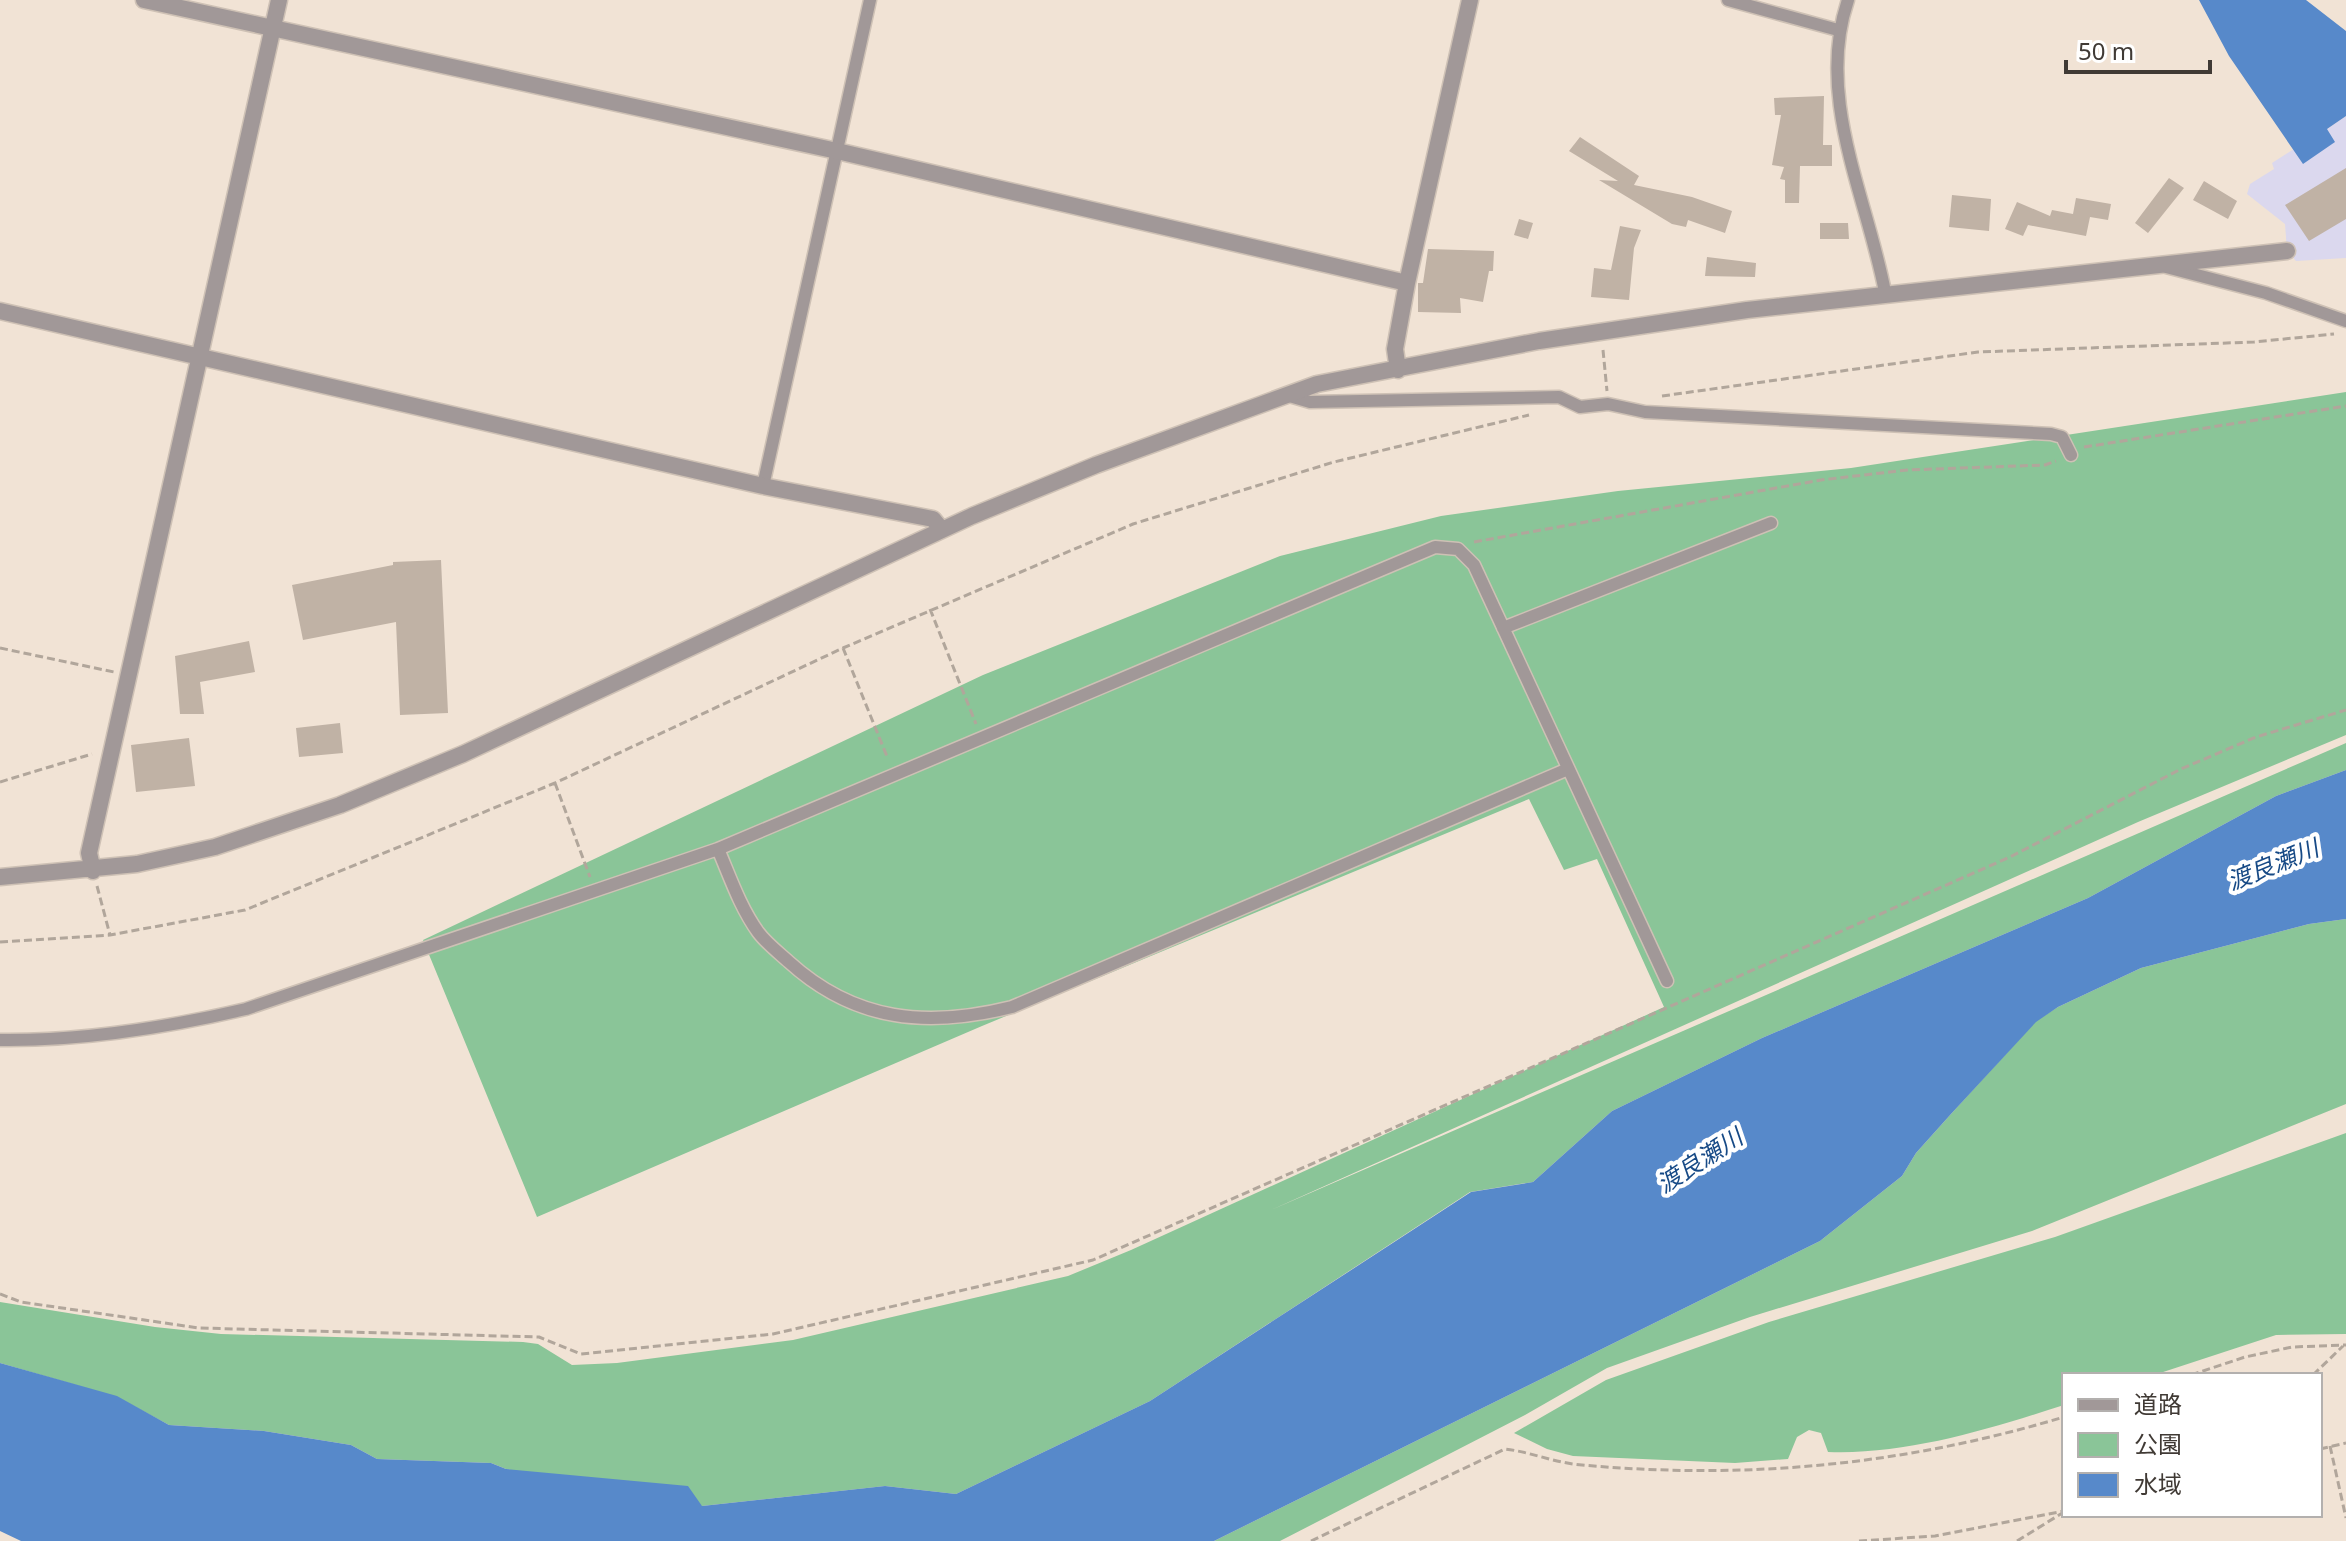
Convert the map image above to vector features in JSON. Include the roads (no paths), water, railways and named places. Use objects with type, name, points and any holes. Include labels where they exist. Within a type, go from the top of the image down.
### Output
[{"type":"street","points":[[144,0],[837,151],[1407,283]]},
{"type":"street","points":[[93,871],[89,853],[279,0]]},
{"type":"street","points":[[1398,370],[1395,349],[1407,283],[1470,0]]},
{"type":"street","points":[[0,877],[93,871],[215,847],[400,783],[1039,487],[1283,394],[1317,384],[1539,341],[1885,292],[2287,251]]},
{"type":"street","points":[[0,311],[763,486],[933,519],[942,530]]},
{"type":"lane","points":[[763,486],[870,0]]},
{"type":"lane","points":[[1728,0],[1838,30]]},
{"type":"lane","points":[[1848,0],[1838,30],[1841,125],[1885,292]]},
{"type":"lane","points":[[2158,265],[2266,293],[2346,321]]},
{"type":"lane","points":[[1283,394],[1310,402],[1559,397],[1580,407],[1608,404],[1645,412],[2051,434],[2062,437],[2071,455]]},
{"type":"lane","points":[[1503,628],[1771,523]]},
{"type":"lane","points":[[0,1040],[80,1037],[193,1021],[246,1009],[718,849],[1413,555],[1447,547],[1458,549],[1474,565],[1667,981]]},
{"type":"lane","points":[[718,849],[759,933],[811,982],[872,1010],[911,1019],[949,1020],[1012,1007],[1568,769]]},
{"type":"water","points":[[2199,0],[2306,0],[2346,31],[2346,116],[2327,129],[2335,142],[2303,164],[2229,56]]},
{"type":"water","name":"渡良瀬川","points":[[2346,770],[2346,919],[2309,924],[2141,968],[2058,1007],[2036,1022],[1951,1114],[1916,1153],[1902,1176],[1820,1241],[1214,1541],[21,1541],[0,1531],[0,1363],[117,1396],[169,1425],[264,1431],[351,1445],[377,1459],[491,1463],[506,1469],[688,1486],[702,1506],[885,1486],[956,1494],[1150,1401],[1471,1192],[1533,1182],[1612,1111],[1762,1038],[2088,898],[2276,796]]}]
